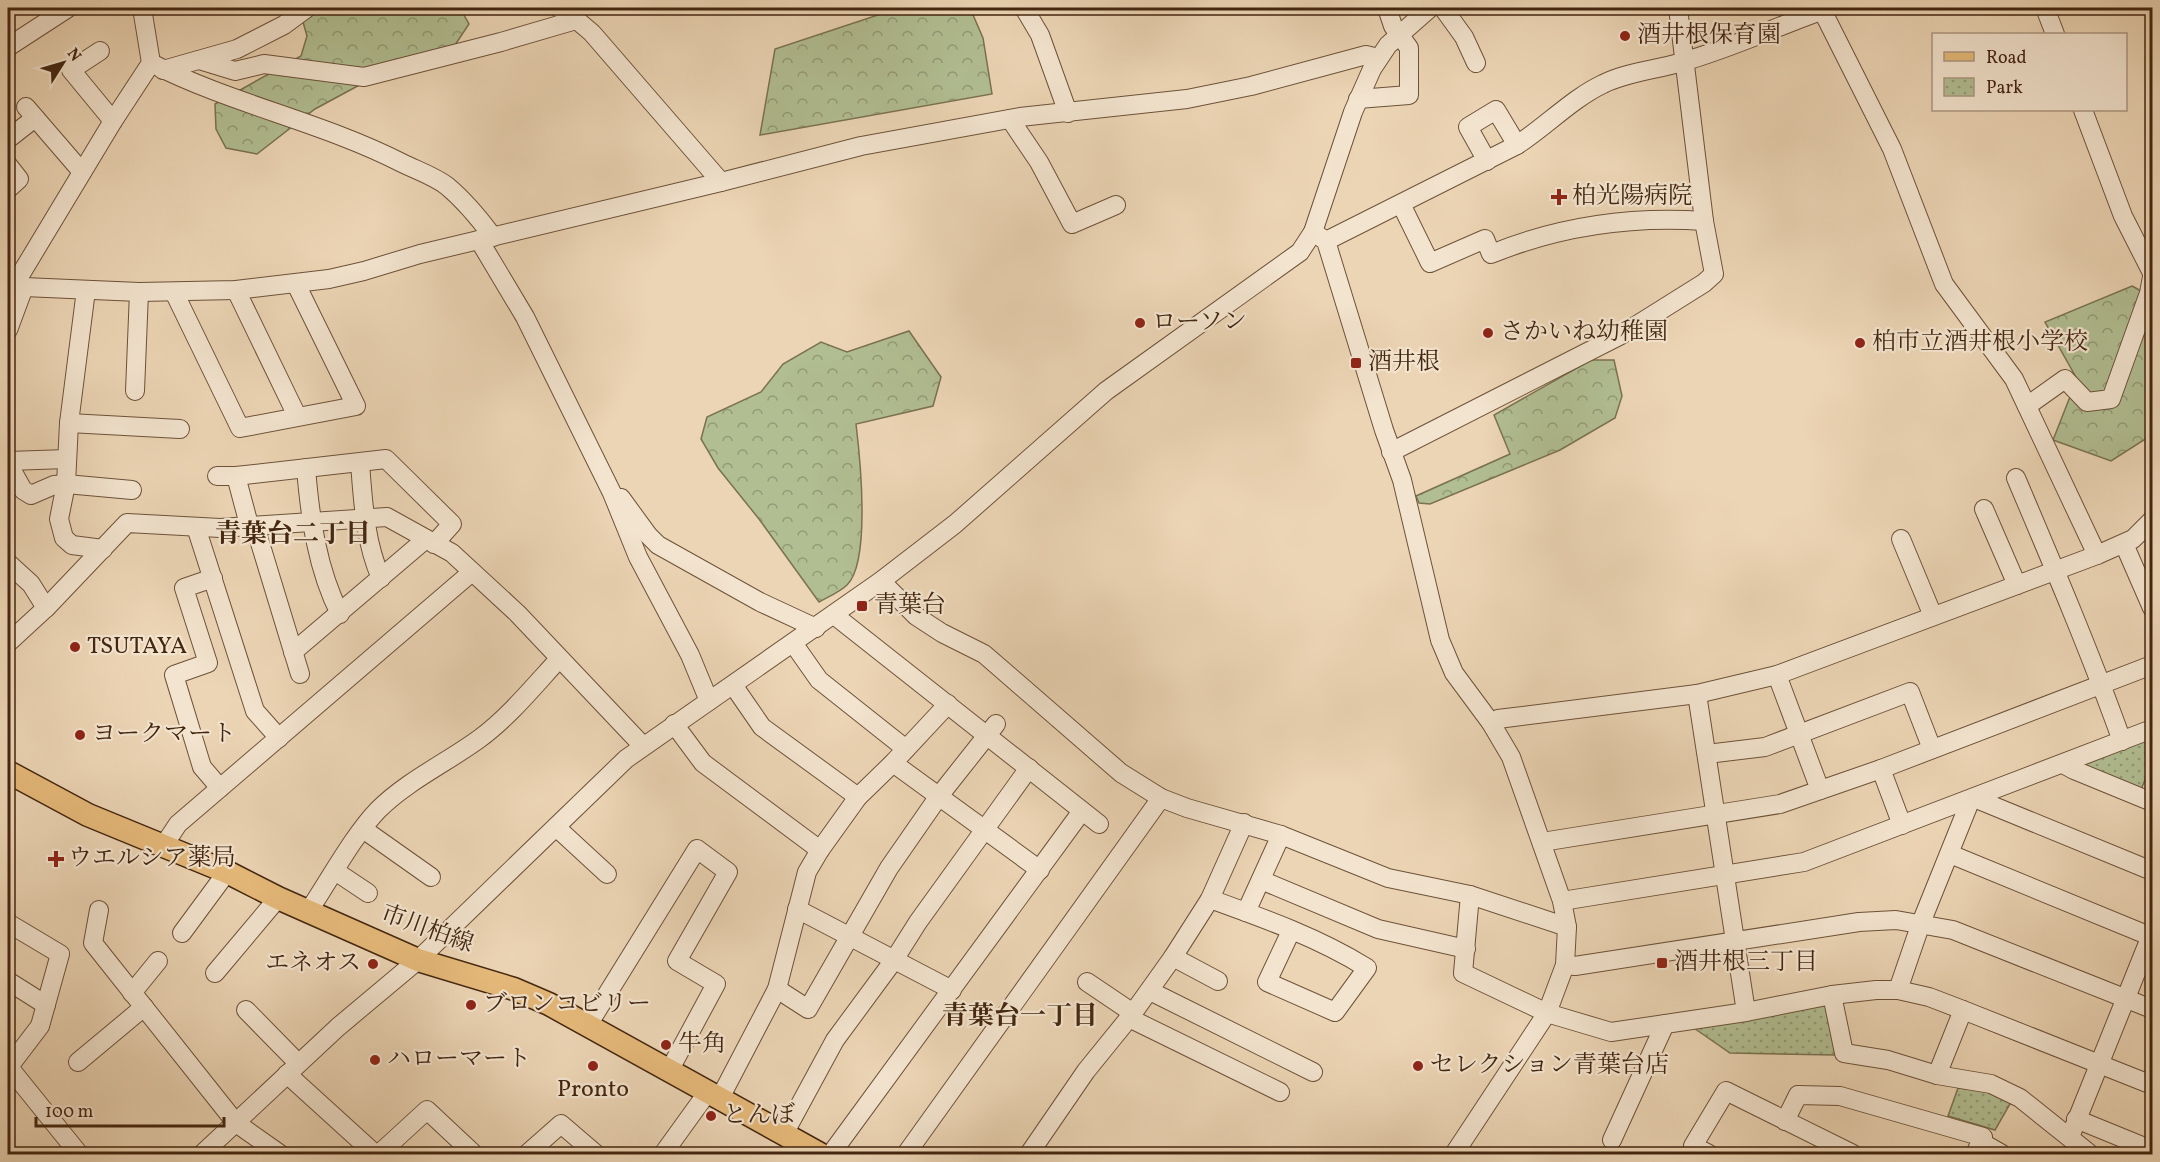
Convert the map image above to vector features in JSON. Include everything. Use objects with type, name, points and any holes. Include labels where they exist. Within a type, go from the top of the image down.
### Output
[{"type":"main road","name":"市川柏線","points":[[9,778],[227,872],[308,912],[418,960],[514,989],[549,1004],[820,1155]]},
{"type":"street","points":[[8,47],[68,8]]},
{"type":"street","points":[[143,8],[157,67]]},
{"type":"street","points":[[8,330],[16,281],[113,121],[157,67],[199,60],[237,49],[284,25],[307,8]]},
{"type":"street","points":[[559,8],[564,9],[592,33],[721,182]]},
{"type":"street","points":[[1024,8],[1040,35],[1068,113]]},
{"type":"street","points":[[1358,99],[1409,95],[1409,48],[1393,26],[1387,8]]},
{"type":"street","points":[[1431,8],[1399,34],[1378,58],[1358,99],[1319,237],[1402,480],[1443,648],[1454,673],[1491,723],[1511,757],[1562,901],[1567,927],[1565,965],[1547,1013],[1454,1155]]},
{"type":"street","points":[[1443,8],[1464,37],[1476,63]]},
{"type":"street","points":[[1391,452],[1621,335],[1704,283],[1714,274],[1704,221],[1678,8]]},
{"type":"street","points":[[2045,8],[2055,33]]},
{"type":"street","points":[[202,1155],[338,1027],[418,960],[626,759],[881,582],[956,524],[1106,391],[1319,237],[1401,204],[1517,146],[1586,94],[1603,84],[1625,76],[1683,62],[1825,9],[1892,149],[1944,284],[2014,379],[2097,555]]},
{"type":"street","points":[[199,60],[235,71],[264,64],[364,77],[490,45],[576,20]]},
{"type":"street","points":[[100,51],[71,70],[113,121]]},
{"type":"street","points":[[16,281],[86,290],[139,292],[236,290],[296,284],[364,271],[420,254],[861,146],[1010,119],[1187,99],[1251,86],[1366,55],[1378,58]]},
{"type":"street","points":[[157,67],[198,85],[345,137],[397,160],[445,185],[472,209],[612,493],[638,557],[690,655],[710,700]]},
{"type":"street","points":[[1487,161],[1468,127],[1496,110],[1517,146]]},
{"type":"street","points":[[2027,406],[2065,379],[2087,402],[2111,399],[2149,293],[2152,275],[2123,216],[2083,111]]},
{"type":"street","points":[[8,139],[31,112],[81,172]]},
{"type":"street","points":[[1010,119],[1039,162],[1072,224],[1116,205]]},
{"type":"street","points":[[8,165],[20,179],[8,189]]},
{"type":"street","points":[[1401,204],[1430,263],[1485,239],[1491,254],[1544,235],[1591,225],[1640,220],[1704,221]]},
{"type":"street","points":[[174,292],[240,428],[356,406],[296,284]]},
{"type":"street","points":[[86,290],[69,423],[66,484],[59,519],[64,538],[72,545],[103,549]]},
{"type":"street","points":[[236,290],[297,416]]},
{"type":"street","points":[[135,391],[139,292]]},
{"type":"street","points":[[69,423],[180,429]]},
{"type":"street","points":[[67,459],[8,462],[23,490],[32,495],[54,485],[66,484],[132,490]]},
{"type":"street","points":[[217,476],[236,476],[386,459],[452,524],[381,578],[293,652]]},
{"type":"street","points":[[360,463],[365,518],[381,578]]},
{"type":"street","points":[[306,468],[310,521],[332,598],[340,614]]},
{"type":"street","points":[[236,476],[248,521],[258,533],[300,674]]},
{"type":"street","points":[[2016,478],[2102,685],[2122,741]]},
{"type":"street","points":[[612,493],[624,500],[648,535],[658,545],[760,603],[816,627]]},
{"type":"street","points":[[1984,509],[2017,585]]},
{"type":"street","points":[[10,635],[46,608],[127,523],[196,527],[253,526],[387,517],[452,553],[517,613],[643,746]]},
{"type":"street","points":[[1491,723],[1498,719],[1697,694],[1777,675],[2124,544],[2133,539],[2152,520]]},
{"type":"street","points":[[196,527],[255,711],[279,738]]},
{"type":"street","points":[[1901,539],[1933,616]]},
{"type":"street","points":[[2124,544],[2152,608]]},
{"type":"street","points":[[8,563],[31,584],[46,608]]},
{"type":"street","points":[[164,844],[178,824],[472,572]]},
{"type":"street","points":[[213,578],[184,588],[208,663],[174,675],[202,767],[220,788]]},
{"type":"street","points":[[881,582],[916,616],[942,633],[984,654],[1121,773],[1161,798],[1187,808],[1281,835],[1388,878],[1470,895],[1567,927]]},
{"type":"street","points":[[834,615],[948,704],[991,730],[1029,768],[1099,824]]},
{"type":"street","points":[[793,643],[819,680],[906,749]]},
{"type":"street","points":[[308,912],[378,810],[480,738],[501,720],[560,659]]},
{"type":"street","points":[[1542,842],[1779,804],[1932,749],[2152,665]]},
{"type":"street","points":[[1777,675],[1820,790]]},
{"type":"street","points":[[733,685],[762,727],[858,797]]},
{"type":"street","points":[[1707,754],[1764,747],[1910,692],[1932,749]]},
{"type":"street","points":[[1697,694],[1717,814],[1723,875],[1746,1012]]},
{"type":"street","points":[[663,1155],[713,1096],[777,989],[807,872],[820,850],[858,797],[948,704]]},
{"type":"street","points":[[674,724],[703,763],[820,850]]},
{"type":"street","points":[[1562,901],[1804,862],[2152,729]]},
{"type":"street","points":[[777,989],[808,1009],[889,868],[939,796],[991,730]]},
{"type":"street","points":[[893,763],[1040,870]]},
{"type":"street","points":[[2063,764],[2152,802]]},
{"type":"street","points":[[784,1134],[835,1040],[1029,768]]},
{"type":"street","points":[[1881,768],[1902,825]]},
{"type":"street","points":[[906,1155],[1161,798]]},
{"type":"street","points":[[1898,990],[1921,923],[1972,799]]},
{"type":"street","points":[[1972,799],[2152,872]]},
{"type":"street","points":[[831,1155],[1082,811]]},
{"type":"street","points":[[1029,1155],[1086,1071],[1131,1016],[1173,957],[1210,899],[1244,823]]},
{"type":"street","points":[[556,827],[607,874]]},
{"type":"street","points":[[363,829],[431,877]]},
{"type":"street","points":[[1246,912],[1281,835]]},
{"type":"street","points":[[588,1025],[697,849],[728,872],[677,961],[716,984],[669,1071]]},
{"type":"street","points":[[1950,854],[2152,935],[2070,1137]]},
{"type":"street","points":[[335,870],[368,893]]},
{"type":"street","points":[[182,933],[227,872]]},
{"type":"street","points":[[1261,880],[1378,929],[1466,949]]},
{"type":"street","points":[[1470,895],[1463,973],[1547,1013],[1611,1032],[1746,1012],[1832,995],[1898,990],[1929,997],[2152,1085]]},
{"type":"street","points":[[215,972],[278,898]]},
{"type":"street","points":[[1210,899],[1246,912],[1342,952],[1367,968],[1335,1012],[1267,982],[1291,931]]},
{"type":"street","points":[[797,909],[952,990]]},
{"type":"street","points":[[99,910],[93,943],[236,1123],[280,1155]]},
{"type":"street","points":[[1565,965],[1575,966],[1875,920],[1896,920],[1953,930],[2152,1009]]},
{"type":"street","points":[[8,923],[60,954],[40,1026],[8,1067],[79,1155]]},
{"type":"street","points":[[1173,957],[1218,981]]},
{"type":"street","points":[[78,1062],[138,1000],[158,961]]},
{"type":"street","points":[[8,981],[46,1005]]},
{"type":"street","points":[[1087,982],[1131,1016],[1280,1092]]},
{"type":"street","points":[[1150,991],[1312,1072]]},
{"type":"street","points":[[1832,995],[1844,1053],[1888,1059],[1937,1075],[1990,1084],[2020,1098],[2090,1155]]},
{"type":"street","points":[[246,1010],[293,1069],[375,1155]]},
{"type":"street","points":[[1937,1075],[1963,1010]]},
{"type":"street","points":[[1612,1140],[1634,1109],[1665,1024]]},
{"type":"street","points":[[1709,1155],[1693,1146],[1726,1091],[1853,1155]]},
{"type":"street","points":[[1785,1120],[1798,1095],[1839,1096],[1983,1137],[1978,1148],[2002,1155]]},
{"type":"street","points":[[379,1155],[427,1110],[474,1155]]},
{"type":"street","points":[[2076,1119],[2152,1150]]},
{"type":"street","points":[[527,1155],[561,1124],[596,1155]]},
{"type":"green space","points":[[299,8],[460,8],[469,24],[445,60],[365,82],[315,109],[257,154],[226,148],[216,129],[215,104],[301,56],[307,36]]},
{"type":"green space","points":[[899,8],[970,8],[983,38],[992,94],[760,135],[775,49]]},
{"type":"green space","points":[[2132,286],[2152,297],[2152,421],[2147,438],[2111,461],[2053,440],[2077,379],[2045,322]]},
{"type":"green space","points":[[909,331],[941,377],[933,406],[856,424],[862,508],[859,555],[854,573],[847,585],[819,602],[759,519],[718,468],[701,439],[707,417],[761,392],[783,364],[821,342],[847,352]]},
{"type":"green space","points":[[1591,360],[1614,360],[1622,396],[1615,418],[1560,450],[1430,504],[1419,503],[1416,496],[1510,454],[1494,415]]},
{"type":"green space","points":[[2146,736],[2150,764],[2140,792],[2077,768]]},
{"type":"green space","points":[[1829,1004],[1835,1055],[1730,1053],[1691,1026]]},
{"type":"green space","points":[[1958,1088],[1989,1091],[2011,1102],[1995,1130],[1948,1116]]},
{"type":"place","name":"酒井根保育園","points":[[1625,36]]},
{"type":"place","name":"柏光陽病院","points":[[1559,197]]},
{"type":"place","name":"ローソン","points":[[1140,323]]},
{"type":"place","name":"さかいね幼稚園","points":[[1488,333]]},
{"type":"place","name":"柏市立酒井根小学校","points":[[1860,343]]},
{"type":"place","name":"酒井根","points":[[1356,363]]},
{"type":"place","name":"青葉台","points":[[862,606]]},
{"type":"place","name":"TSUTAYA","points":[[75,647]]},
{"type":"place","name":"ヨークマート","points":[[80,735]]},
{"type":"place","name":"ウエルシア薬局","points":[[56,859]]},
{"type":"place","name":"酒井根三丁目","points":[[1662,963]]},
{"type":"place","name":"エネオス","points":[[373,964]]},
{"type":"place","name":"ブロンコビリー","points":[[471,1005]]},
{"type":"place","name":"牛角","points":[[666,1045]]},
{"type":"place","name":"ハローマート","points":[[375,1060]]},
{"type":"place","name":"Pronto","points":[[593,1066]]},
{"type":"place","name":"セレクション青葉台店","points":[[1418,1066]]},
{"type":"place","name":"とんぼ","points":[[711,1116]]},
{"type":"district","name":"青葉台二丁目","points":[[293,535]]},
{"type":"district","name":"青葉台一丁目","points":[[1020,1017]]}]
